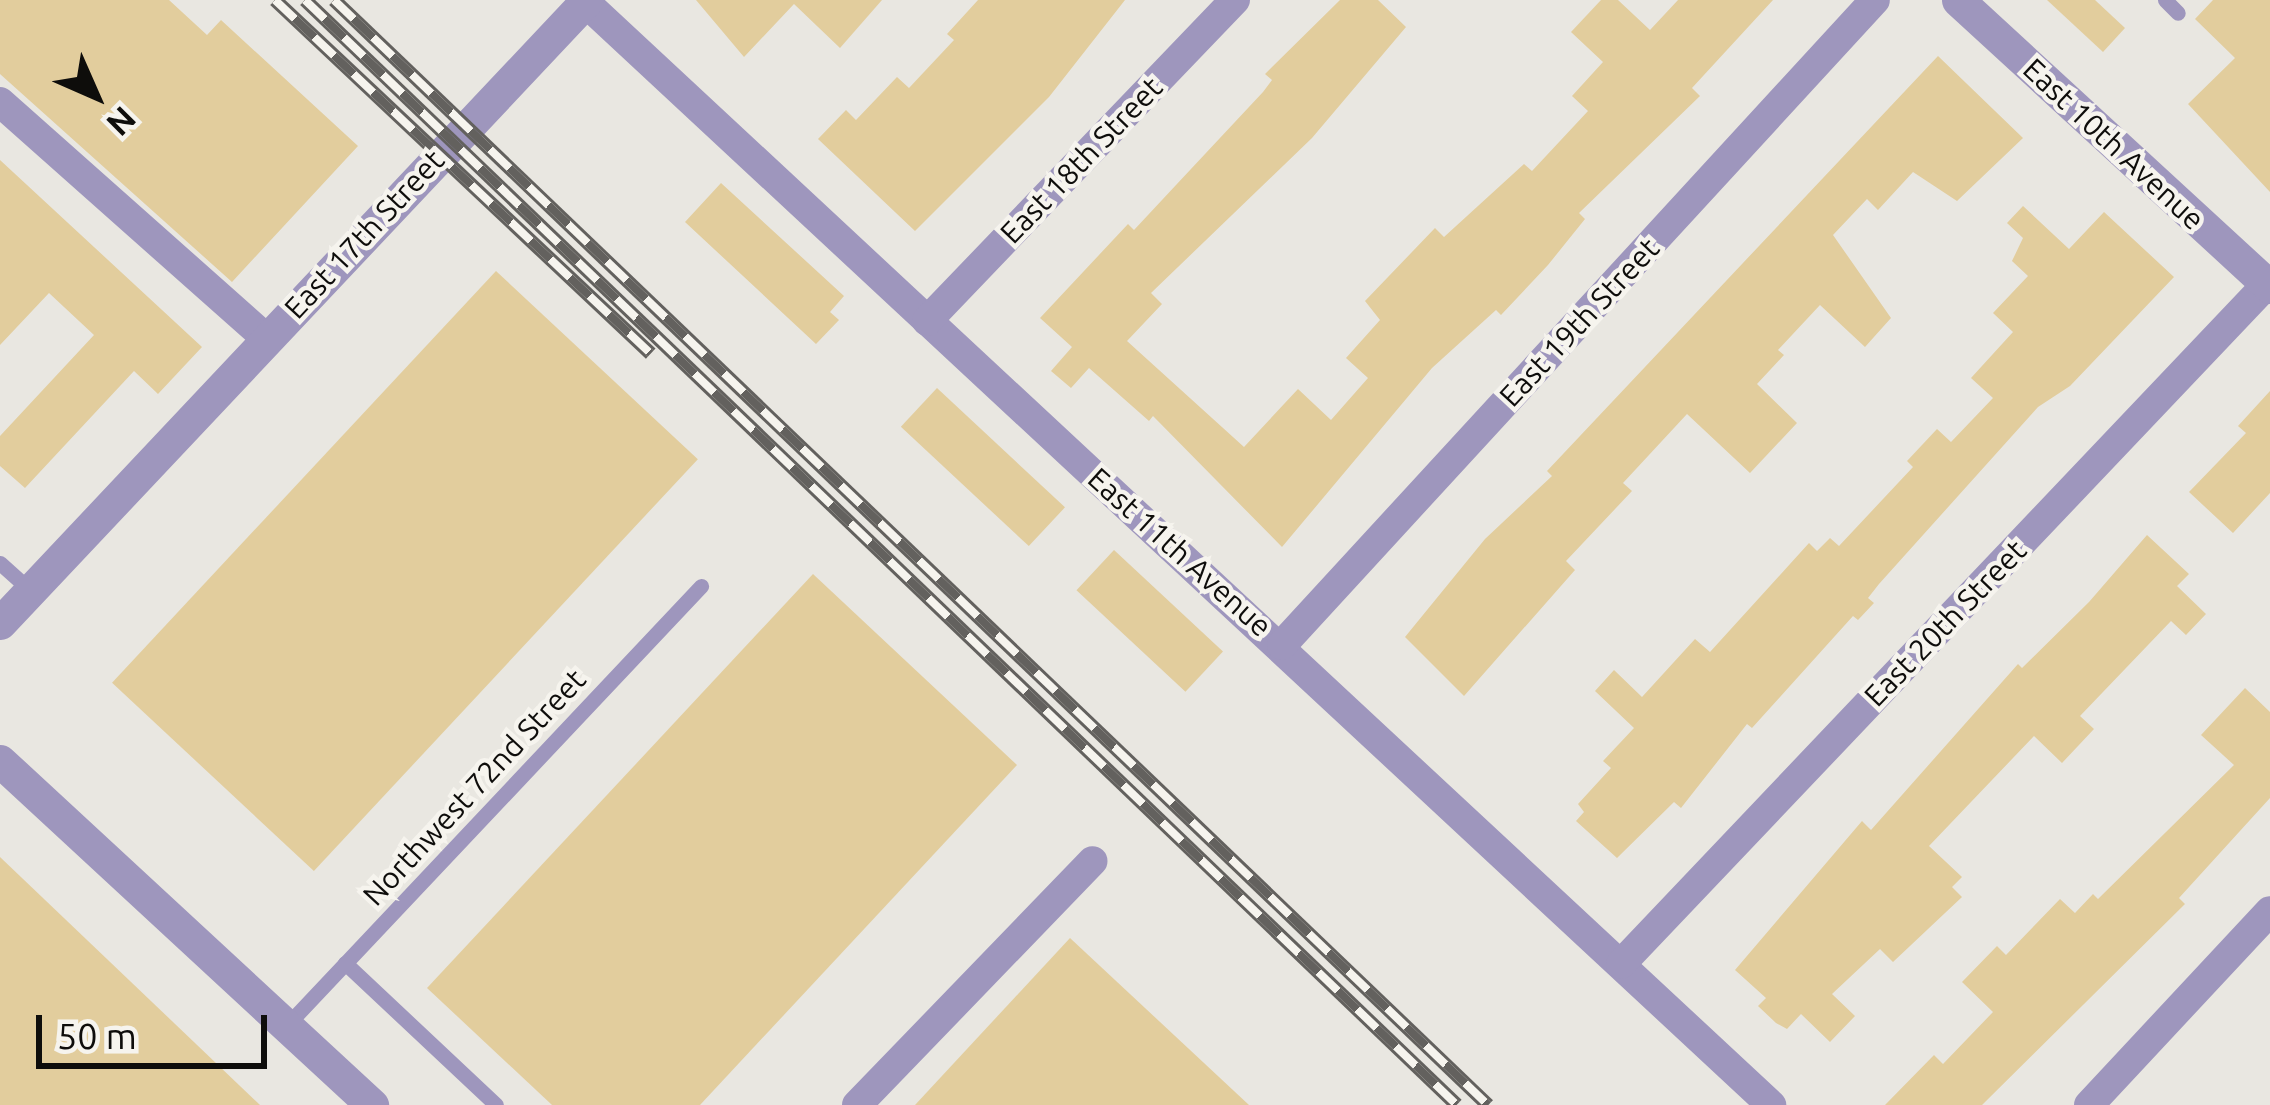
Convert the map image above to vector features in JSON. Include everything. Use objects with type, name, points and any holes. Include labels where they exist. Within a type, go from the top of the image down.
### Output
[{"type":"street","name":"East 18th Street","points":[[927,321],[1234,0]]},
{"type":"street","name":"East 19th Street","points":[[1282,644],[1875,0]]},
{"type":"street","name":"East 10th Avenue","points":[[1958,0],[2269,284]]},
{"type":"street","name":"East 11th Avenue","points":[[586,1],[927,321],[1282,644],[1771,1105]]},
{"type":"street","name":"East 17th Street","points":[[0,623],[586,1]]},
{"type":"street","points":[[0,102],[266,338]]},
{"type":"street","name":"East 20th Street","points":[[1621,964],[2269,284]]},
{"type":"street","points":[[0,760],[372,1105]]},
{"type":"street","points":[[857,1105],[1093,861]]},
{"type":"street","points":[[2089,1105],[2270,910]]},
{"type":"lane","points":[[2165,0],[2178,13]]},
{"type":"lane","points":[[0,562],[30,590]]},
{"type":"lane","name":"Northwest 72nd Street","points":[[286,1027],[700,586]]},
{"type":"lane","points":[[345,963],[496,1105]]},
{"type":"building","points":[[0,0],[169,0],[207,35],[221,20],[358,146],[232,282],[0,74]]},
{"type":"building","points":[[696,0],[882,0],[840,48],[794,4],[744,57]]},
{"type":"building","points":[[978,0],[1125,0],[1049,97],[915,231],[818,139],[846,110],[856,120],[897,77],[909,88],[954,40],[947,34]]},
{"type":"building","points":[[1340,0],[1378,0],[1406,27],[1312,138],[1151,293],[1162,304],[1127,341],[1244,447],[1298,389],[1331,420],[1368,378],[1346,358],[1380,320],[1365,301],[1435,228],[1444,237],[1524,164],[1532,171],[1588,111],[1572,96],[1603,62],[1571,32],[1601,0],[1618,0],[1650,30],[1678,0],[1773,0],[1692,88],[1700,96],[1579,213],[1585,219],[1501,315],[1496,310],[1432,368],[1282,547],[1153,416],[1149,421],[1089,368],[1071,388],[1051,371],[1072,347],[1040,318],[1128,224],[1134,230],[1263,92],[1272,80],[1265,74]]},
{"type":"building","points":[[2047,0],[2095,0],[2125,28],[2103,52]]},
{"type":"building","points":[[2213,0],[2270,0],[2270,192],[2188,104],[2235,58],[2195,19]]},
{"type":"building","points":[[1938,56],[2023,138],[1957,201],[1913,172],[1878,210],[1867,199],[1833,235],[1891,318],[1865,347],[1820,305],[1778,350],[1784,355],[1757,384],[1797,423],[1750,473],[1687,414],[1623,483],[1632,491],[1566,561],[1575,570],[1464,696],[1405,637],[1485,539],[1552,476],[1547,471]]},
{"type":"building","points":[[0,160],[202,347],[158,394],[134,371],[25,488],[0,466],[0,436],[94,335],[49,293],[0,345]]},
{"type":"building","points":[[721,183],[844,296],[830,312],[839,320],[816,344],[685,222]]},
{"type":"building","points":[[2023,206],[2069,249],[2104,212],[2174,277],[2070,386],[2038,407],[1879,584],[1868,598],[1874,603],[1858,620],[1853,616],[1752,728],[1747,724],[1681,808],[1674,802],[1617,858],[1576,821],[1584,812],[1578,804],[1611,768],[1603,761],[1634,728],[1595,691],[1614,670],[1642,697],[1695,639],[1710,652],[1809,543],[1817,551],[1830,538],[1839,546],[1913,467],[1907,461],[1937,429],[1951,442],[1993,398],[1971,378],[2013,332],[1993,313],[2028,276],[2012,261],[2023,238],[2007,223]]},
{"type":"building","points":[[496,271],[698,459],[314,871],[112,683]]},
{"type":"building","points":[[937,388],[1065,507],[1029,546],[901,427]]},
{"type":"building","points":[[2270,391],[2270,493],[2233,533],[2189,492],[2246,433],[2238,426]]},
{"type":"building","points":[[2147,535],[2189,574],[2177,586],[2206,614],[2186,635],[2171,621],[2080,716],[2094,729],[2062,763],[2034,736],[1929,846],[1962,877],[1952,887],[1962,897],[1893,962],[1880,949],[1832,994],[1855,1016],[1830,1042],[1801,1014],[1787,1029],[1776,1023],[1758,1006],[1766,998],[1735,970],[1862,821],[1871,830],[2018,664],[2022,668],[2089,602]]},
{"type":"building","points":[[1114,550],[1223,652],[1185,692],[1076,590]]},
{"type":"building","points":[[813,574],[1017,765],[700,1105],[552,1105],[427,988]]},
{"type":"building","points":[[2245,688],[2270,712],[2270,798],[2179,898],[2185,904],[1982,1105],[1885,1105],[1934,1055],[1943,1064],[1993,1012],[1962,982],[1997,946],[2006,955],[2060,899],[2075,913],[2093,894],[2098,899],[2234,765],[2201,735]]},
{"type":"building","points":[[0,857],[260,1105],[0,1105]]},
{"type":"building","points":[[1070,938],[1249,1105],[915,1105]]},
{"type":"railway","points":[[275,0],[651,354]]},
{"type":"railway","points":[[305,0],[1457,1105]]},
{"type":"railway","points":[[334,0],[1488,1105]]}]
